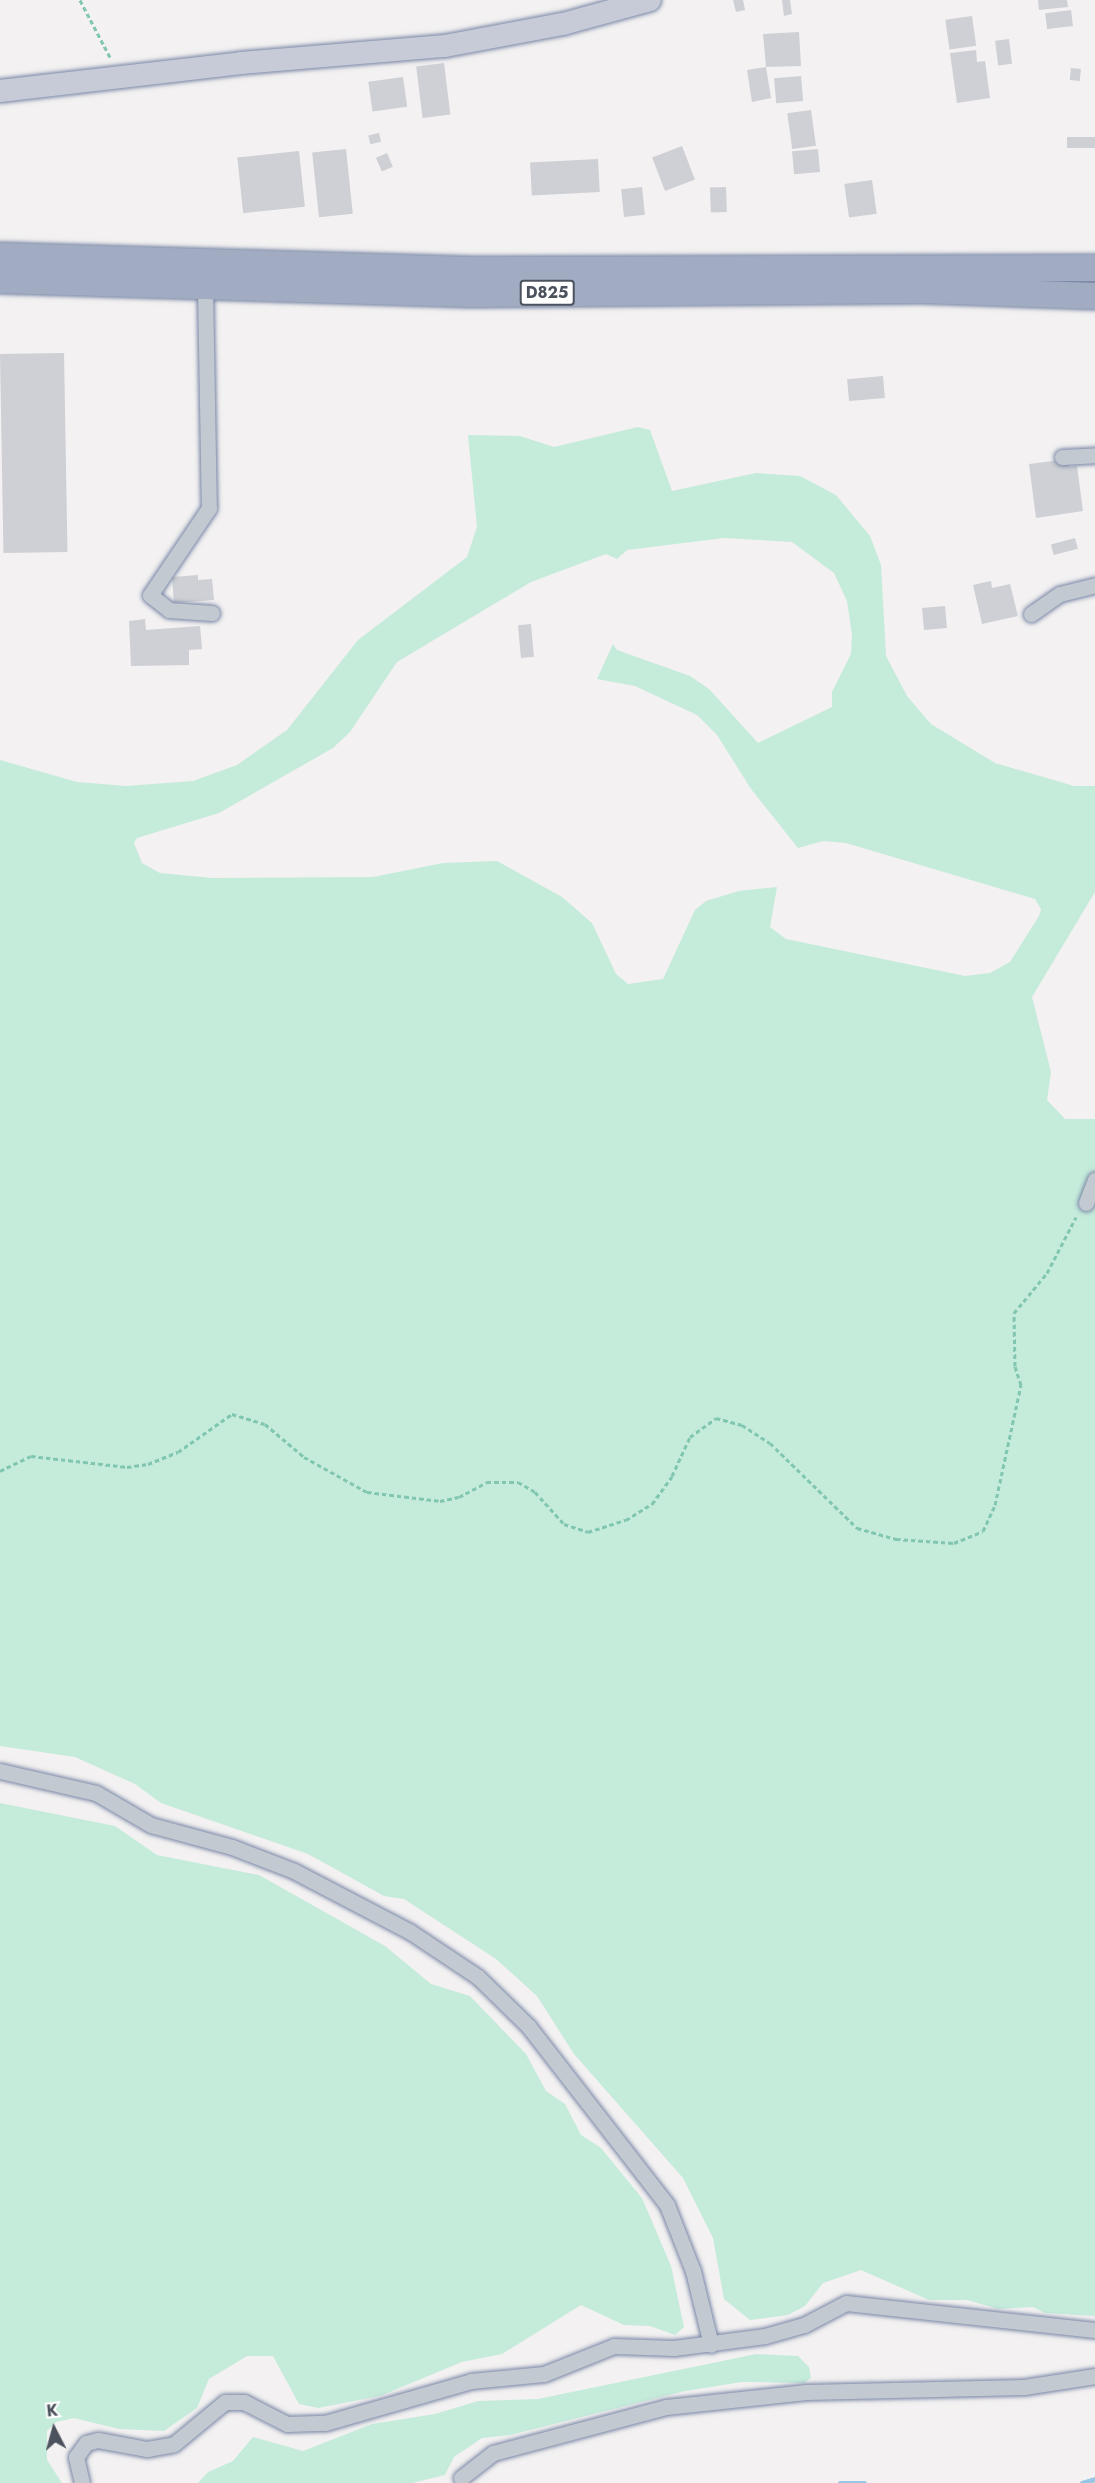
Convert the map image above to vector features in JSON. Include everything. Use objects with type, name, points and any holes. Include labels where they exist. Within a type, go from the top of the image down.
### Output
[{"type":"highway","name":"D825","points":[[0,256],[471,270],[1095,268]]},
{"type":"highway","name":"D825","points":[[0,280],[470,294],[921,290],[1095,296]]},
{"type":"main road","points":[[0,91],[445,46],[563,24],[650,0]]},
{"type":"street","points":[[205,287],[209,508],[150,595],[169,610],[212,613]]},
{"type":"street","points":[[1062,457],[1095,455]]},
{"type":"street","points":[[1031,614],[1060,594],[1095,585]]},
{"type":"street","points":[[1086,1203],[1095,1180]]},
{"type":"street","points":[[0,1771],[96,1793],[151,1825],[283,1866],[409,1931],[478,1977],[529,2027],[667,2205],[690,2262],[711,2345]]},
{"type":"street","points":[[82,2483],[76,2457],[86,2443],[98,2440],[135,2448],[166,2446],[189,2434],[214,2408],[230,2401],[244,2402],[287,2424],[312,2426],[471,2381],[544,2374],[614,2346],[711,2345],[785,2331],[830,2308],[854,2303],[1095,2330]]},
{"type":"street","points":[[461,2478],[492,2453],[666,2407],[806,2392],[1024,2387],[1095,2376]]},
{"type":"path","points":[[80,0],[124,78]]},
{"type":"path","points":[[0,1471],[31,1456],[127,1467],[148,1464],[178,1452],[232,1414],[265,1424],[304,1457],[367,1492],[440,1501],[459,1497],[487,1482],[518,1482],[535,1492],[564,1524],[588,1532],[626,1520],[652,1504],[672,1476],[690,1437],[716,1418],[742,1425],[770,1443],[857,1528],[896,1539],[954,1543],[983,1531],[995,1505],[1021,1384],[1016,1366],[1014,1313],[1047,1273],[1064,1235],[1086,1203]]},
{"type":"green space","points":[[638,427],[650,430],[672,491],[756,473],[800,476],[836,495],[870,536],[881,565],[886,656],[907,696],[931,724],[995,763],[1074,786],[1095,786],[1095,892],[1032,997],[1051,1072],[1047,1100],[1065,1119],[1095,1119],[1095,2316],[1045,2313],[1033,2307],[998,2309],[967,2300],[929,2300],[861,2270],[823,2283],[805,2306],[788,2315],[750,2320],[724,2299],[713,2238],[683,2178],[574,2054],[537,1996],[496,1959],[404,1899],[384,1896],[308,1854],[161,1803],[135,1784],[75,1757],[0,1746],[0,760],[77,782],[126,786],[193,781],[237,765],[287,730],[358,640],[467,557],[477,527],[468,435],[520,436],[554,447]],"holes":[[[724,538],[792,542],[834,573],[847,601],[852,635],[851,654],[832,692],[832,707],[758,743],[709,689],[690,676],[617,650],[613,644],[597,679],[635,686],[697,715],[717,735],[751,789],[798,848],[823,841],[846,843],[1035,899],[1041,909],[1039,916],[1010,962],[990,973],[965,976],[786,939],[770,927],[777,887],[739,891],[706,901],[695,910],[663,979],[628,984],[616,974],[592,923],[562,897],[497,861],[443,863],[373,877],[212,878],[160,873],[142,863],[134,843],[137,838],[219,813],[333,748],[350,732],[397,662],[531,582],[606,554],[617,559],[627,550]]]},
{"type":"green space","points":[[0,1803],[115,1826],[157,1855],[259,1875],[385,1946],[431,1984],[470,1996],[526,2054],[546,2091],[565,2104],[581,2135],[601,2148],[642,2198],[671,2266],[684,2327],[675,2335],[650,2326],[624,2325],[581,2305],[502,2354],[462,2362],[380,2396],[318,2408],[299,2404],[273,2356],[247,2356],[209,2379],[197,2408],[164,2431],[119,2429],[74,2418],[56,2422],[47,2431],[47,2460],[62,2483],[0,2483]]},
{"type":"green space","points":[[756,2354],[798,2356],[809,2367],[811,2378],[804,2383],[742,2382],[685,2391],[510,2435],[482,2438],[454,2457],[445,2475],[412,2483],[198,2483],[208,2472],[233,2461],[253,2437],[303,2451],[372,2424],[435,2414],[478,2401],[538,2399]]},
{"type":"building","points":[[733,0],[743,0],[745,10],[736,12]]},
{"type":"building","points":[[782,0],[790,0],[792,14],[784,16]]},
{"type":"building","points":[[1038,0],[1067,0],[1068,7],[1039,10]]},
{"type":"building","points":[[1071,10],[1073,26],[1047,29],[1045,13]]},
{"type":"building","points":[[972,16],[976,46],[949,49],[945,20]]},
{"type":"building","points":[[799,32],[801,66],[766,67],[763,34]]},
{"type":"building","points":[[1009,39],[1012,64],[998,66],[995,41]]},
{"type":"building","points":[[976,50],[977,62],[985,61],[990,98],[957,103],[950,53]]},
{"type":"building","points":[[444,63],[450,115],[423,118],[416,66]]},
{"type":"building","points":[[766,67],[771,98],[752,102],[747,70]]},
{"type":"building","points":[[1071,68],[1081,69],[1080,81],[1070,80]]},
{"type":"building","points":[[801,76],[803,101],[776,103],[774,78]]},
{"type":"building","points":[[403,77],[407,107],[373,112],[368,82]]},
{"type":"building","points":[[811,110],[816,146],[792,149],[787,113]]},
{"type":"building","points":[[379,133],[381,142],[370,144],[368,135]]},
{"type":"building","points":[[1067,137],[1095,137],[1095,148],[1067,148]]},
{"type":"building","points":[[682,146],[695,180],[665,191],[652,157]]},
{"type":"building","points":[[346,149],[353,214],[319,217],[312,153]]},
{"type":"building","points":[[818,149],[820,172],[794,174],[792,151]]},
{"type":"building","points":[[299,151],[305,207],[243,213],[237,157]]},
{"type":"building","points":[[387,153],[393,167],[382,171],[376,158]]},
{"type":"building","points":[[598,159],[600,192],[532,196],[530,163]]},
{"type":"building","points":[[872,180],[877,214],[849,218],[844,184]]},
{"type":"building","points":[[642,187],[645,215],[624,217],[621,189]]},
{"type":"building","points":[[726,187],[727,212],[711,213],[710,188]]},
{"type":"building","points":[[64,353],[67,552],[3,553],[0,354]]},
{"type":"building","points":[[883,376],[885,398],[849,401],[847,379]]},
{"type":"building","points":[[1069,459],[1070,467],[1077,466],[1083,511],[1036,518],[1029,464]]},
{"type":"building","points":[[1075,538],[1078,549],[1054,555],[1051,544]]},
{"type":"building","points":[[198,575],[198,580],[212,579],[214,600],[174,603],[172,577]]},
{"type":"building","points":[[991,581],[992,588],[1010,584],[1018,616],[982,624],[973,585]]},
{"type":"building","points":[[945,606],[947,628],[924,630],[922,608]]},
{"type":"building","points":[[145,619],[146,630],[200,626],[202,649],[189,650],[189,665],[131,666],[129,621]]},
{"type":"building","points":[[531,624],[534,657],[521,658],[518,625]]},
{"type":"waterway","points":[[1082,2483],[1095,2479]]},
{"type":"waterway","points":[[840,2483],[864,2483]]}]
